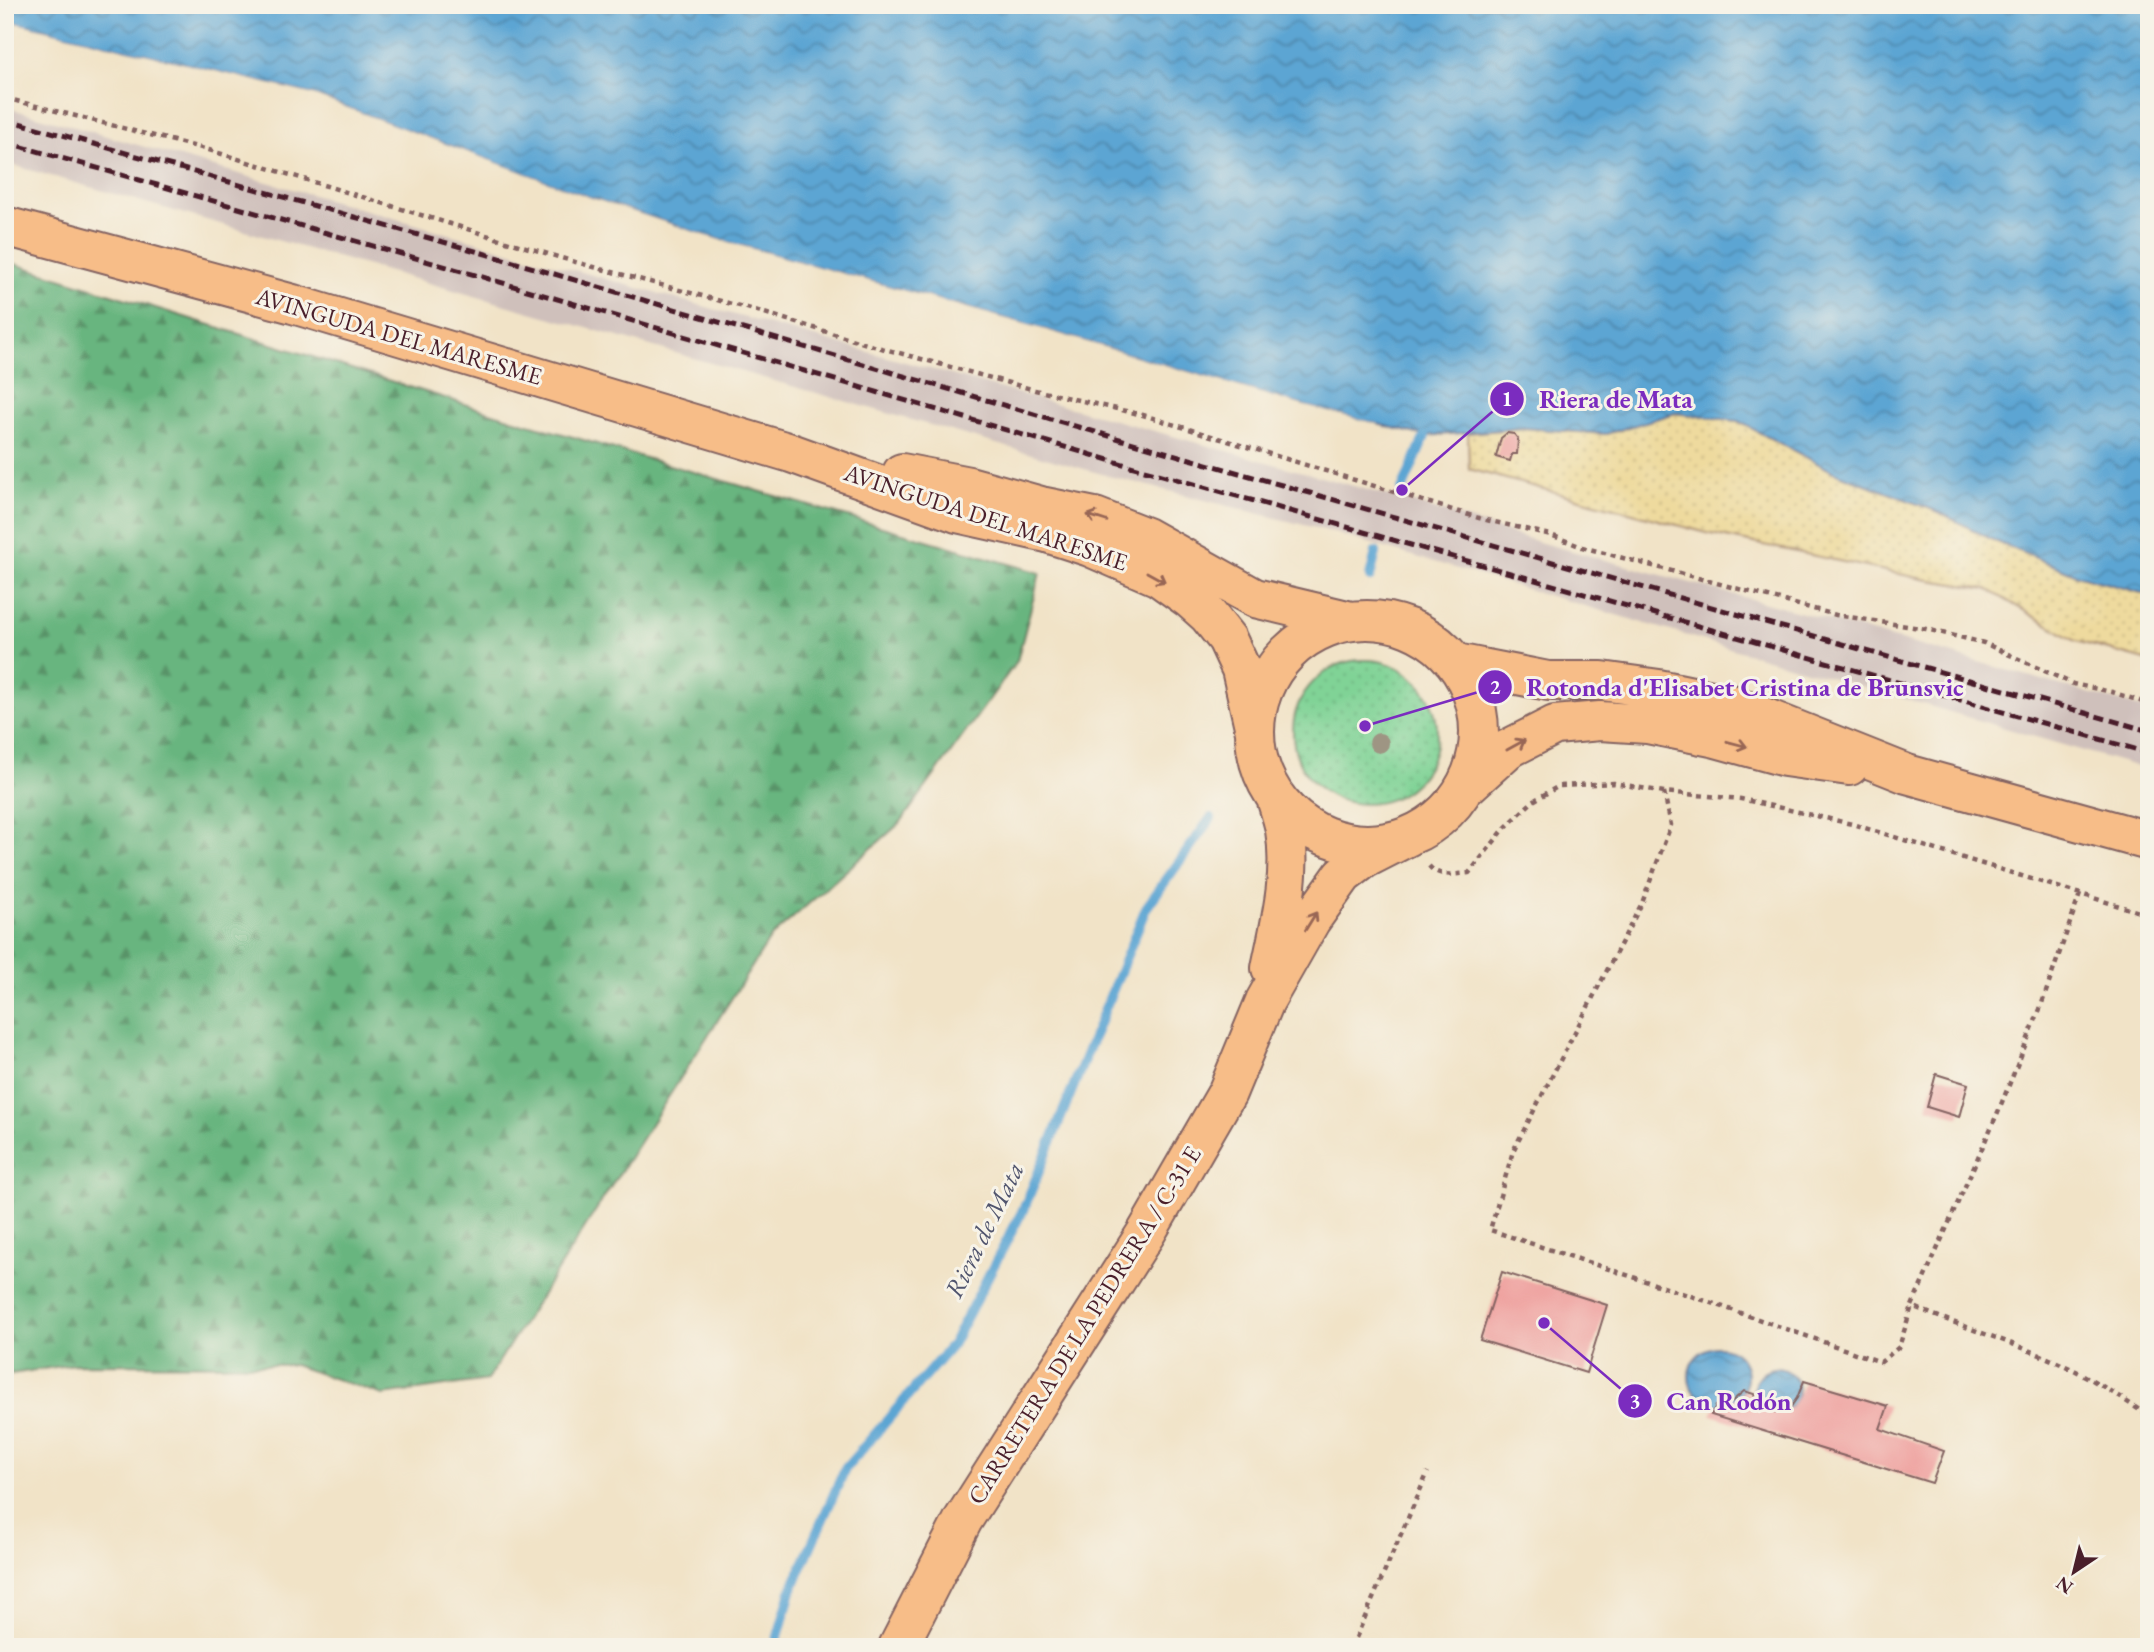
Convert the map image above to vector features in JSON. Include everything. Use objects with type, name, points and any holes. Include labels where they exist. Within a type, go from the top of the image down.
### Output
[{"type":"main road","name":"AVINGUDA DEL MARESME","points":[[5,226],[293,304],[791,453],[957,513],[1047,533],[1090,547],[1159,577],[1208,615],[1227,639],[1241,670],[1255,731]]},
{"type":"main road","name":"AVINGUDA DEL MARESME","points":[[791,453],[969,485],[1041,506],[1095,517],[1146,537],[1255,598],[1352,621]]},
{"type":"main road","points":[[1265,1001],[1283,913],[1287,864],[1286,831],[1276,798],[1265,777],[1255,731],[1260,700],[1273,671],[1294,647],[1321,630],[1352,621],[1381,621],[1409,628],[1435,642],[1456,663],[1472,692],[1479,724],[1476,758],[1464,789]]},
{"type":"main road","points":[[1456,663],[1548,681],[1602,681],[1659,689],[1731,704],[1908,774],[2149,841]]},
{"type":"main road","points":[[1265,1001],[1311,920],[1343,875],[1364,859],[1441,817],[1464,789],[1508,749],[1555,725],[1600,722],[1647,724],[1716,738],[1785,757],[1908,774]]},
{"type":"main road","points":[[1276,798],[1297,820],[1322,835],[1351,843],[1381,844],[1409,836]]},
{"type":"main road","name":"CARRETERA DE LA PEDRERA / C-31 E","points":[[898,1647],[962,1520],[1146,1233],[1227,1093],[1265,1001]]},
{"type":"path","points":[[5,98],[209,150],[568,260],[758,311],[870,345],[1035,390],[1143,415],[1482,519],[1551,535],[1582,547],[1836,615],[1926,629],[1984,643],[2073,684],[2112,692],[2149,705]]},
{"type":"path","points":[[1409,836],[1433,870],[1445,875],[1469,873],[1514,819],[1533,801],[1559,786],[1614,783],[1664,792],[1741,799],[1852,824],[2149,915]]},
{"type":"path","points":[[1664,792],[1671,825],[1642,903],[1513,1151],[1490,1230],[1696,1297],[1881,1362],[1899,1347],[1912,1306],[1998,1112],[2040,1009],[2080,894]]},
{"type":"path","points":[[1912,1306],[1988,1334],[2077,1372],[2149,1416]]},
{"type":"path","points":[[1352,1647],[1428,1472]]},
{"type":"shaded area","points":[[5,107],[659,294],[1415,503],[1542,543],[2149,710],[2149,770],[1324,530],[1109,476],[5,163]]},
{"type":"green space","points":[[5,261],[525,423],[1040,573],[1017,661],[900,823],[771,937],[487,1380],[383,1395],[294,1365],[74,1364],[5,1375]]},
{"type":"green space","points":[[1365,660],[1393,665],[1416,681],[1432,704],[1437,732],[1432,760],[1416,783],[1393,799],[1365,804],[1337,799],[1314,783],[1298,760],[1293,732],[1298,704],[1314,681],[1337,665]]},
{"type":"sand","points":[[1675,413],[1738,421],[1834,472],[1939,512],[1995,541],[2080,576],[2149,595],[2149,661],[2076,641],[1987,589],[1923,579],[1707,533],[1469,469],[1468,433],[1524,428],[1606,434]]},
{"type":"water","points":[[5,5],[2149,5],[2149,595],[2080,576],[1995,541],[1939,512],[1834,472],[1738,421],[1675,413],[1606,434],[1524,428],[1425,436],[1301,405],[1036,327],[710,237],[592,198],[310,94],[5,20]]},
{"type":"water","points":[[1712,1347],[1724,1347],[1739,1355],[1747,1370],[1747,1382],[1739,1397],[1724,1405],[1712,1405],[1697,1397],[1689,1382],[1689,1370],[1697,1355]]},
{"type":"water","points":[[1776,1368],[1791,1375],[1798,1390],[1791,1405],[1776,1412],[1761,1405],[1754,1390],[1761,1375]]},
{"type":"pier","points":[[5,20],[310,94],[592,198],[710,237],[1036,327],[1301,405],[1378,424],[1379,428],[709,240],[591,201],[309,97],[5,23]]},
{"type":"building","points":[[1507,433],[1514,434],[1518,439],[1517,454],[1512,454],[1510,461],[1496,457],[1501,438]]},
{"type":"building","points":[[1936,1074],[1968,1084],[1959,1117],[1927,1107]]},
{"type":"building","points":[[1502,1272],[1607,1305],[1586,1373],[1480,1340]]},
{"type":"building","points":[[1804,1381],[1888,1406],[1880,1429],[1944,1451],[1932,1483],[1711,1415],[1716,1406],[1730,1403],[1744,1391],[1754,1394],[1756,1401],[1763,1408],[1776,1412],[1790,1408]]},
{"type":"waterway","name":"Riera de Mata","points":[[1402,490],[1425,436]]},
{"type":"waterway","name":"Riera de Mata","points":[[1370,577],[1376,552]]},
{"type":"waterway","name":"Riera de Mata","points":[[775,1647],[791,1591],[845,1469],[952,1345],[1024,1208],[1146,908],[1211,818]]},
{"type":"railway","points":[[5,119],[479,252],[1123,440],[2149,731]]},
{"type":"railway","points":[[5,142],[472,274],[1116,462],[2149,753]]},
{"type":"place","name":"Riera de Mata","points":[[1402,490]]},
{"type":"place","name":"Rotonda d'Elisabet Cristina de Brunsvic","points":[[1365,726]]},
{"type":"place","name":"Can Rodón","points":[[1544,1323]]}]
